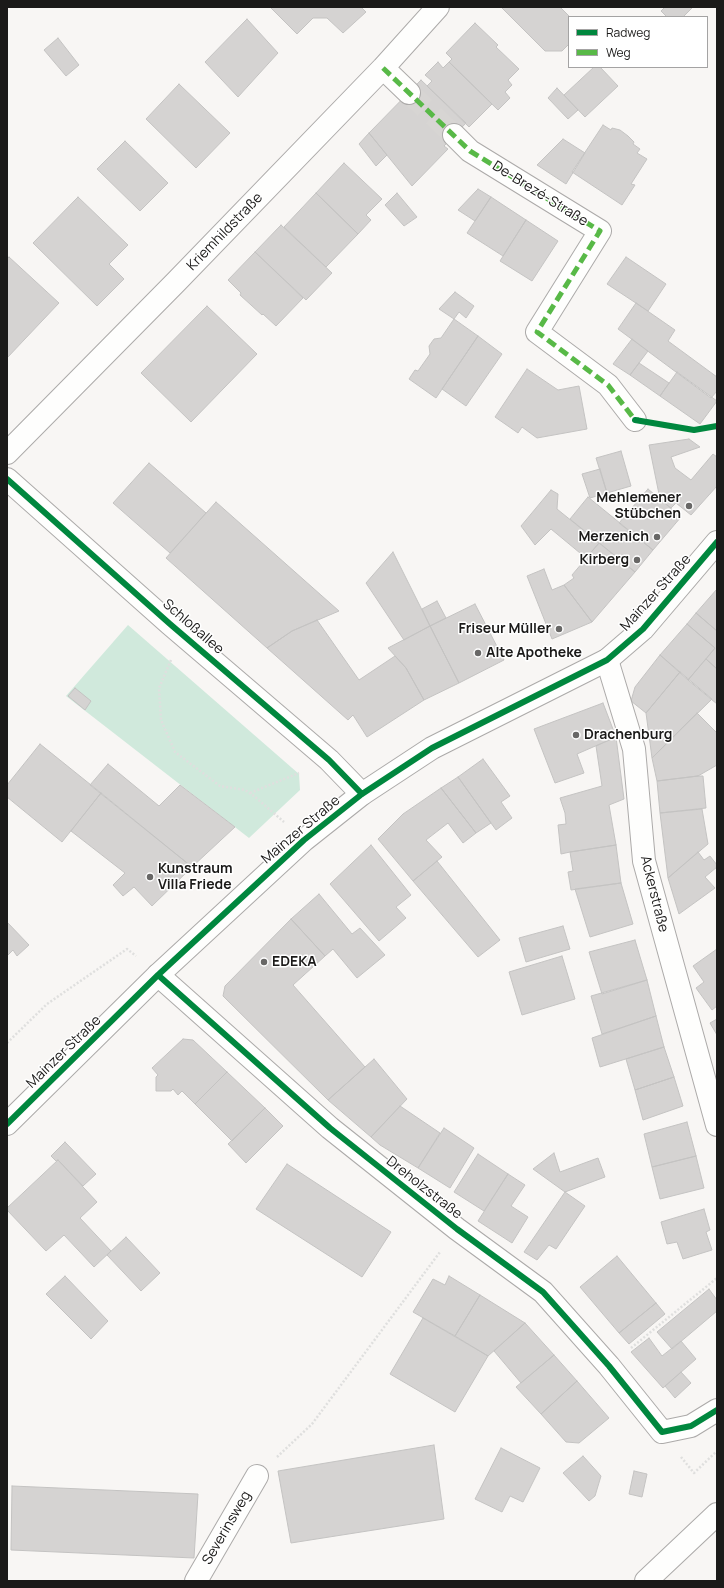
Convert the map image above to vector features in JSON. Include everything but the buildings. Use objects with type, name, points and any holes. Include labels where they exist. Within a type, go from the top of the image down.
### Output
[{"type":"street","name":"Kriemhildstraße","points":[[7,452],[176,282],[383,68],[438,7]]},
{"type":"street","points":[[383,68],[409,93]]},
{"type":"street","name":"De-Brezé-Straße","points":[[454,136],[470,151],[600,231],[537,332],[608,385],[635,420]]},
{"type":"street","name":"Schloßallee","points":[[7,479],[182,634],[328,760],[362,794]]},
{"type":"street","name":"Mainzer Straße","points":[[7,1124],[158,975],[304,840],[362,794],[432,748],[607,660],[643,629],[717,542]]},
{"type":"street","name":"Ackerstraße","points":[[607,660],[634,749],[644,861],[717,1125]]},
{"type":"street","name":"Dreholzstraße","points":[[158,975],[330,1128],[457,1229],[543,1292],[608,1366],[662,1432],[691,1426],[717,1410]]},
{"type":"street","name":"Severinsweg","points":[[196,1581],[257,1476]]},
{"type":"street","points":[[646,1581],[717,1514]]},
{"type":"path","points":[[182,634],[159,688],[161,720],[175,752],[220,786],[245,790],[250,793],[304,840]]},
{"type":"path","points":[[250,793],[328,760]]},
{"type":"path","points":[[7,1044],[47,1004],[127,949],[158,975]]},
{"type":"path","points":[[257,1476],[312,1424],[457,1229]]},
{"type":"path","points":[[608,1366],[717,1278]]},
{"type":"path","points":[[678,1453],[694,1473],[717,1451]]},
{"type":"green space","points":[[128,625],[299,774],[300,790],[249,838],[66,696]]},
{"type":"tunnel","points":[[409,93],[454,135]]},
{"type":"marked path","points":[[383,68],[470,151],[600,231],[537,332],[608,385],[635,420],[639,420]]},
{"type":"cycle path","points":[[635,420],[694,430],[717,426]]},
{"type":"cycle path","points":[[7,479],[170,624],[329,760],[362,794]]},
{"type":"cycle path","points":[[7,1124],[158,975],[304,840],[362,794],[432,748],[607,660],[643,629],[717,542]]},
{"type":"cycle path","points":[[158,975],[330,1128],[457,1229],[543,1292],[609,1366],[662,1432],[691,1426],[717,1410]]},
{"type":"place","name":"Mehlemener Stübchen","points":[[689,506]]},
{"type":"place","name":"Merzenich","points":[[657,537]]},
{"type":"place","name":"Kirberg","points":[[637,560]]},
{"type":"place","name":"Friseur Müller","points":[[559,629]]},
{"type":"place","name":"Alte Apotheke","points":[[478,653]]},
{"type":"place","name":"Drachenburg","points":[[576,735]]},
{"type":"place","name":"Kunstraum Villa Friede","points":[[150,877]]},
{"type":"place","name":"EDEKA","points":[[264,962]]}]
